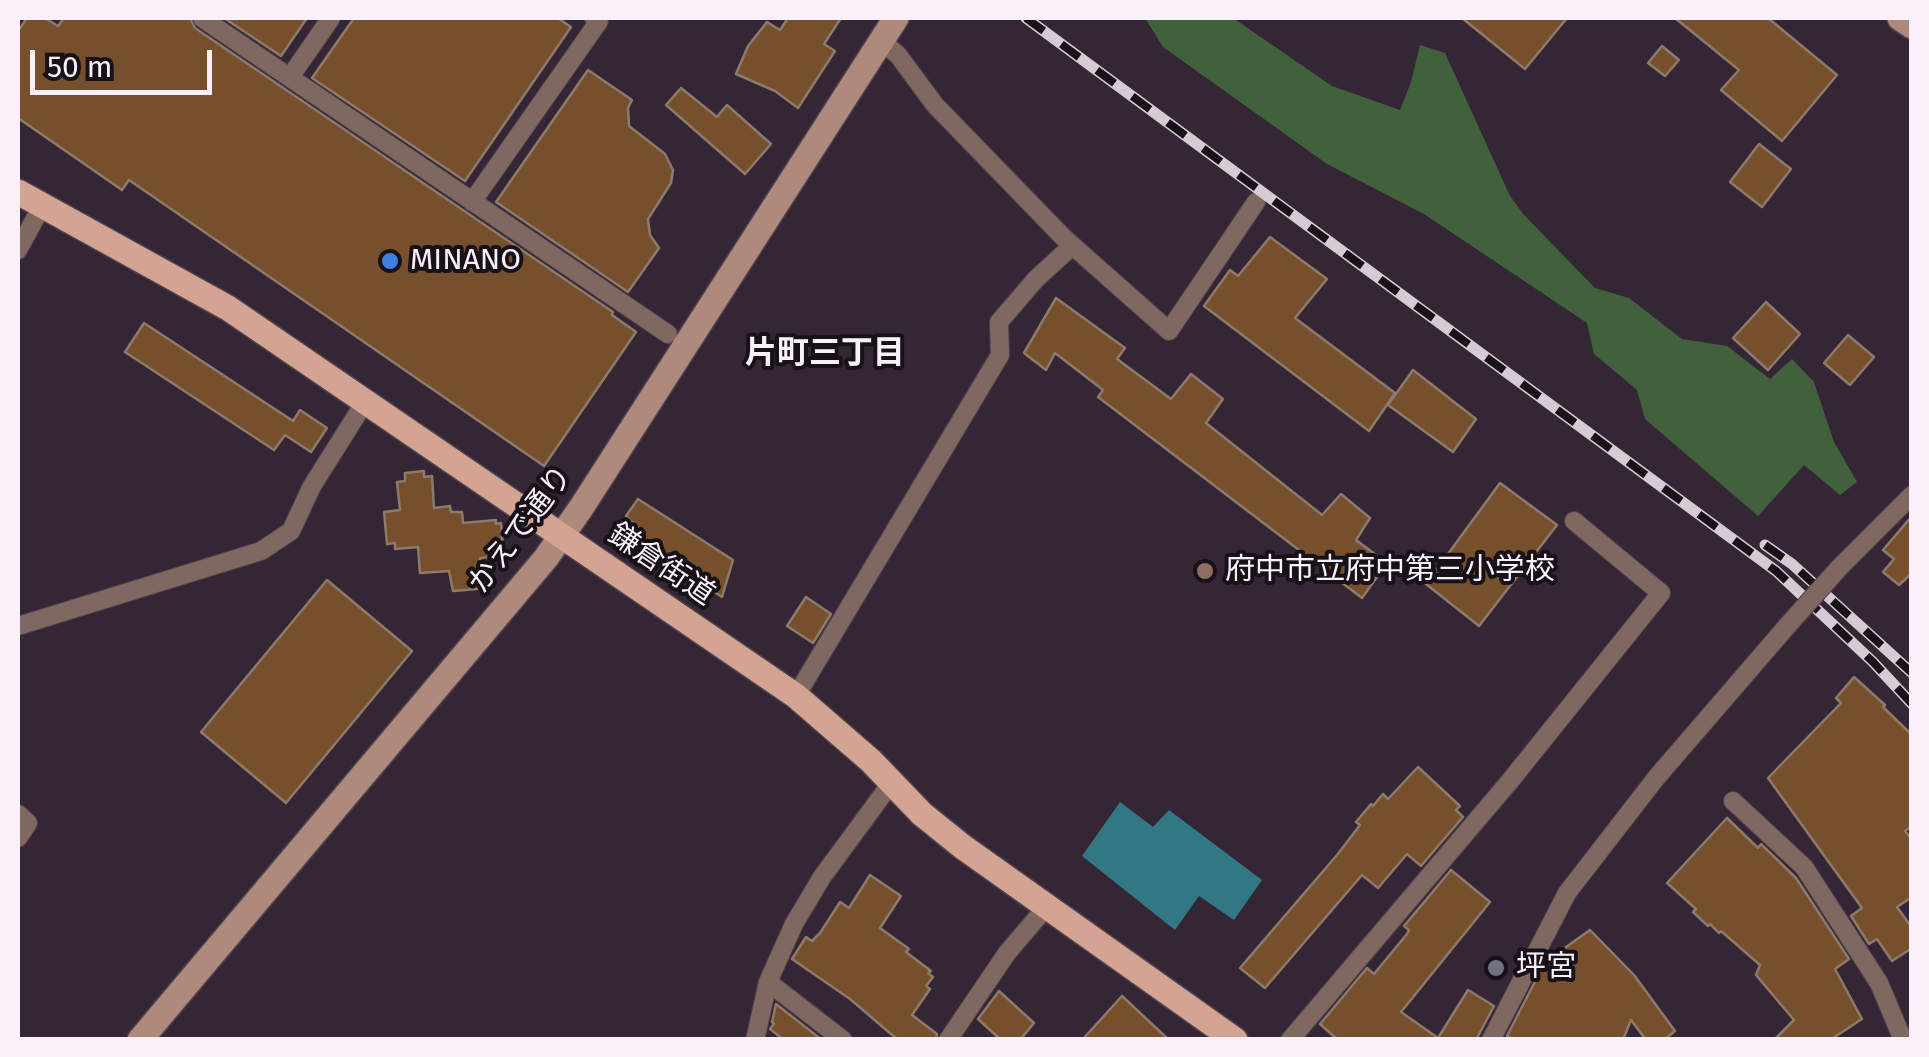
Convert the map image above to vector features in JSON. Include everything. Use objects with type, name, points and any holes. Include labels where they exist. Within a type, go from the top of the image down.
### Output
[{"type":"main road","name":"鎌倉街道","points":[[18,192],[228,308],[796,696],[962,847],[1235,1040]]},
{"type":"street","points":[[202,18],[668,334]]},
{"type":"street","points":[[290,77],[331,18]]},
{"type":"street","points":[[472,202],[599,21],[594,18]]},
{"type":"street","name":"かえで通り","points":[[140,1040],[561,537],[896,18]]},
{"type":"street","points":[[1900,18],[1912,26]]},
{"type":"street","points":[[880,40],[898,55],[935,105],[1072,246],[1169,331],[1256,202]]},
{"type":"street","points":[[18,250],[42,204]]},
{"type":"street","points":[[796,696],[1000,354],[999,322],[1072,246]]},
{"type":"street","points":[[18,626],[261,551],[291,530],[312,486],[365,402]]},
{"type":"street","points":[[1491,1040],[1567,893],[1656,778],[1788,625],[1912,495]]},
{"type":"street","points":[[1290,1040],[1510,781],[1662,593],[1574,521]]},
{"type":"street","points":[[754,1040],[768,982],[794,924],[822,877],[892,782]]},
{"type":"street","points":[[1733,800],[1804,867],[1879,983],[1903,1040]]},
{"type":"street","points":[[18,814],[28,823],[18,838]]},
{"type":"street","points":[[948,1040],[1007,954],[1048,905]]},
{"type":"street","points":[[768,982],[843,1040]]},
{"type":"green space","points":[[1145,18],[1233,18],[1332,86],[1400,110],[1420,45],[1445,53],[1510,196],[1524,215],[1595,288],[1629,298],[1682,339],[1727,346],[1770,379],[1792,359],[1814,382],[1834,442],[1857,482],[1840,495],[1804,465],[1758,516],[1645,419],[1637,390],[1594,354],[1587,323],[1424,214],[1327,164],[1163,47]]},
{"type":"water","points":[[1120,802],[1153,827],[1169,810],[1262,880],[1234,920],[1199,896],[1175,930],[1082,856]]},
{"type":"building","name":"MINANO","points":[[27,18],[45,18],[58,26],[64,18],[190,18],[195,28],[613,312],[636,332],[544,466],[129,180],[122,190],[18,118],[18,31]]},
{"type":"building","points":[[224,18],[307,18],[281,56]]},
{"type":"building","points":[[354,18],[558,18],[571,27],[465,181],[312,78]]},
{"type":"building","points":[[788,18],[841,18],[824,44],[835,51],[798,108],[775,91],[736,74],[748,46],[767,22],[780,30]]},
{"type":"building","points":[[1462,18],[1567,18],[1525,69]]},
{"type":"building","points":[[1675,18],[1768,18],[1837,75],[1782,141],[1721,90],[1739,70]]},
{"type":"building","points":[[1662,46],[1679,60],[1665,76],[1648,63]]},
{"type":"building","points":[[588,70],[632,100],[628,108],[629,126],[665,154],[673,170],[671,183],[648,219],[650,235],[659,248],[628,292],[496,202]]},
{"type":"building","points":[[681,88],[717,117],[727,105],[771,144],[745,174],[666,105]]},
{"type":"building","points":[[1759,144],[1791,169],[1762,207],[1730,182]]},
{"type":"building","points":[[1270,237],[1327,279],[1295,318],[1395,393],[1369,431],[1204,306],[1230,270],[1238,276]]},
{"type":"building","points":[[1056,298],[1125,348],[1117,359],[1171,399],[1191,374],[1223,399],[1206,423],[1322,515],[1341,494],[1370,518],[1356,540],[1387,563],[1362,598],[1098,397],[1103,390],[1055,353],[1046,370],[1024,353]]},
{"type":"building","points":[[1766,302],[1800,334],[1768,370],[1733,338]]},
{"type":"building","points":[[144,323],[293,421],[300,410],[327,428],[311,452],[285,435],[274,450],[125,352]]},
{"type":"building","points":[[1848,335],[1874,357],[1850,385],[1824,363]]},
{"type":"building","points":[[1413,370],[1476,419],[1453,452],[1388,405]]},
{"type":"building","points":[[424,471],[424,477],[432,476],[434,508],[450,506],[451,512],[462,512],[463,523],[501,523],[500,556],[480,558],[482,583],[477,584],[478,589],[453,591],[449,571],[420,573],[418,547],[395,549],[395,543],[387,544],[384,512],[400,510],[397,482],[405,481],[405,473]]},
{"type":"building","points":[[1500,483],[1557,525],[1479,626],[1426,584]]},
{"type":"building","points":[[638,499],[733,560],[722,597],[634,538],[639,529],[626,516]]},
{"type":"building","points":[[1912,516],[1912,573],[1899,585],[1883,572],[1894,559],[1883,550]]},
{"type":"building","points":[[327,580],[412,651],[286,803],[201,732]]},
{"type":"building","points":[[806,597],[831,614],[813,643],[787,626]]},
{"type":"building","points":[[1854,677],[1912,735],[1912,826],[1905,831],[1912,840],[1912,897],[1897,907],[1912,928],[1912,948],[1892,961],[1877,939],[1869,944],[1851,916],[1862,908],[1768,778],[1841,703],[1836,698]]},
{"type":"building","points":[[1418,767],[1460,806],[1456,810],[1463,817],[1421,866],[1407,854],[1378,888],[1362,875],[1265,988],[1240,968],[1337,855],[1371,804],[1383,794],[1388,799]]},
{"type":"building","points":[[1727,818],[1796,878],[1849,959],[1835,969],[1862,1019],[1830,1040],[1774,1040],[1794,1020],[1756,975],[1760,965],[1721,931],[1708,926],[1693,912],[1696,909],[1667,883]]},
{"type":"building","points":[[1451,870],[1490,902],[1401,1012],[1438,1038],[1468,990],[1494,1006],[1476,1040],[1338,1040],[1320,1024],[1367,968],[1374,974],[1407,934],[1409,930],[1404,926]]},
{"type":"building","points":[[870,875],[901,896],[880,928],[931,971],[928,973],[933,977],[926,986],[930,989],[912,1015],[937,1034],[936,1040],[898,1040],[850,999],[792,959],[806,937],[812,941],[820,933],[840,902],[849,908]]},
{"type":"building","points":[[1590,930],[1634,975],[1675,1031],[1664,1040],[1646,1040],[1631,1020],[1623,1040],[1514,1040],[1507,1036],[1545,962]]},
{"type":"building","points":[[999,991],[1034,1023],[1020,1040],[1001,1040],[978,1019]]},
{"type":"building","points":[[1122,996],[1169,1040],[1082,1040]]},
{"type":"building","points":[[776,1004],[822,1040],[784,1040],[770,1029]]},
{"type":"railway","points":[[1026,18],[1776,571],[1912,704]]},
{"type":"railway","points":[[1765,545],[1792,564],[1912,673]]},
{"type":"place","name":"MINANO","points":[[390,261]]},
{"type":"place","name":"府中市立府中第三小学校","points":[[1205,571]]},
{"type":"place","name":"坪宮","points":[[1496,968]]},
{"type":"district","name":"片町三丁目","points":[[825,354]]}]
